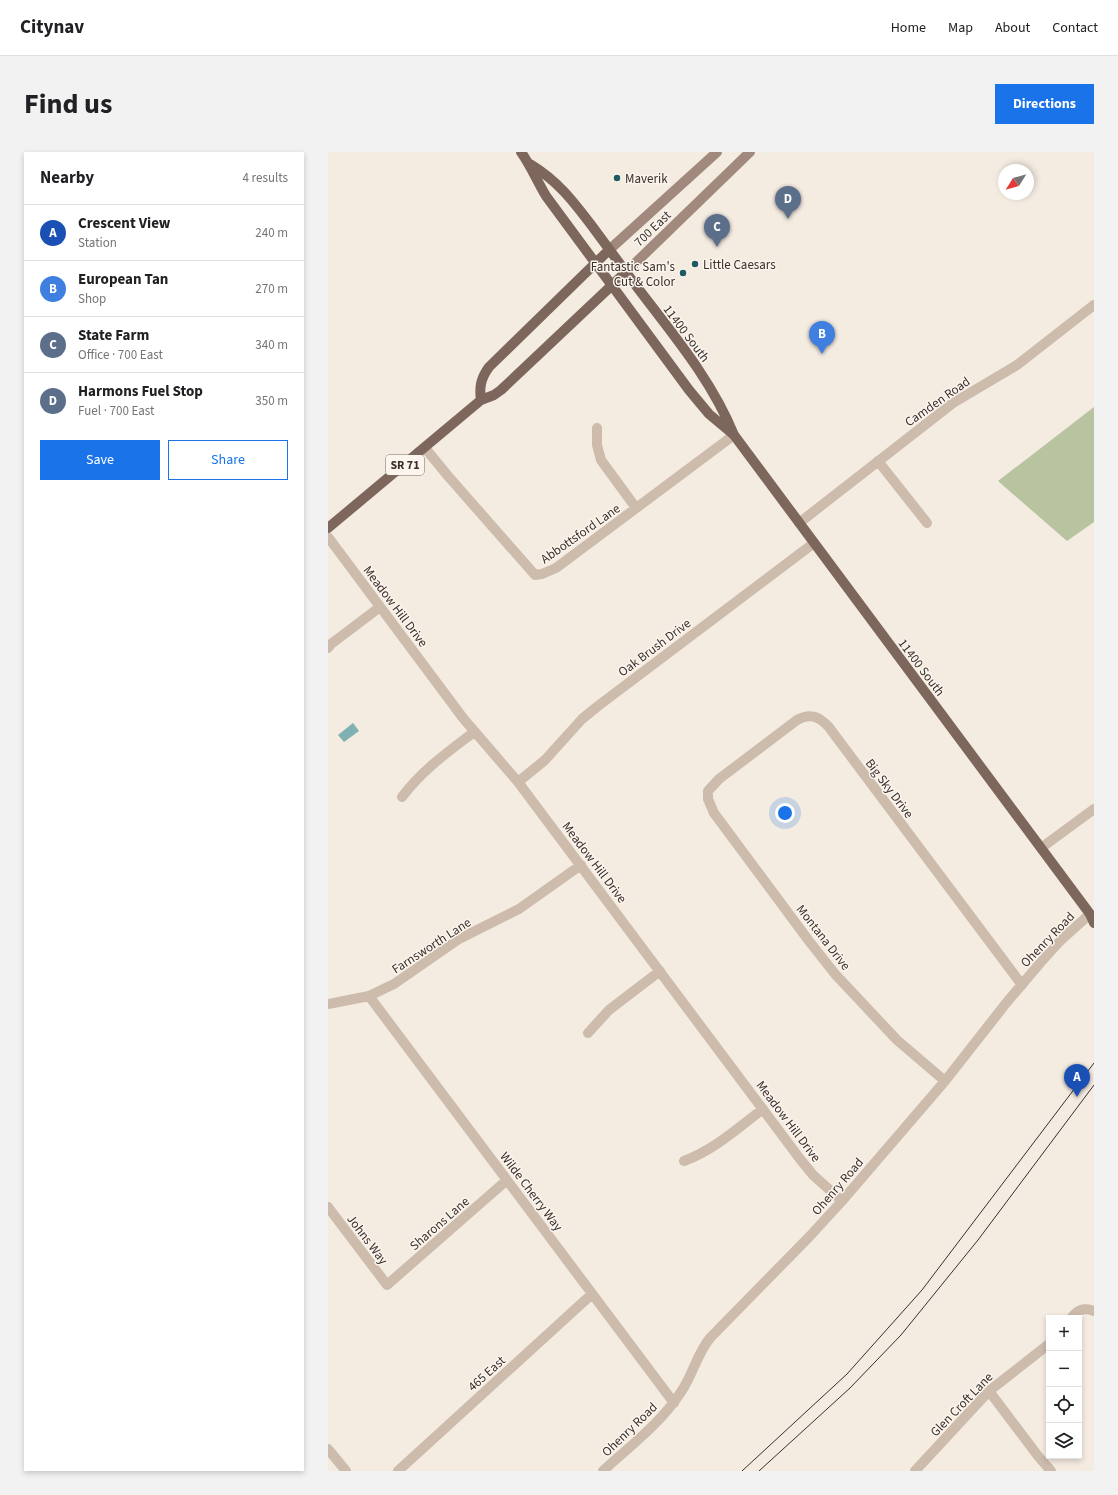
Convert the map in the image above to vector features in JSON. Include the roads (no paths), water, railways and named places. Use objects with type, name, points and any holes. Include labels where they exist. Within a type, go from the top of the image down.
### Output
[{"type":"main road","name":"11400 South","points":[[521,152],[530,164],[546,196],[698,403],[734,435]]},
{"type":"main road","name":"700 East","points":[[481,400],[480,386],[482,379],[489,368],[610,250],[717,152]]},
{"type":"main road","name":"700 East","points":[[328,528],[481,400],[494,395],[501,390],[750,152]]},
{"type":"main road","name":"11400 South","points":[[530,164],[550,177],[560,186],[610,250],[713,391],[734,435],[1092,915],[1094,924]]},
{"type":"street","name":"Camden Road","points":[[799,523],[953,403],[1017,365],[1094,305]]},
{"type":"street","points":[[598,428],[597,445],[601,460],[636,508]]},
{"type":"street","name":"Abbottsford Lane","points":[[425,448],[535,575],[542,574],[556,568],[734,435]]},
{"type":"street","points":[[878,461],[927,523]]},
{"type":"street","name":"Meadow Hill Drive","points":[[328,537],[474,732],[518,782],[813,1175],[842,1201]]},
{"type":"street","name":"Oak Brush Drive","points":[[518,782],[546,760],[582,719],[598,706],[814,543]]},
{"type":"street","points":[[328,648],[331,644],[380,607]]},
{"type":"street","name":"Big Sky Drive","points":[[708,791],[719,779],[797,720],[805,716],[813,715],[821,719],[828,726],[1022,985]]},
{"type":"street","points":[[402,796],[424,771],[474,732]]},
{"type":"street","name":"Montana Drive","points":[[708,791],[708,799],[714,814],[835,974],[897,1040],[945,1081]]},
{"type":"street","points":[[1041,848],[1094,809]]},
{"type":"street","name":"Farnsworth Lane","points":[[328,1004],[369,996],[405,977],[459,939],[519,909],[581,865]]},
{"type":"street","name":"Ohenry Road","points":[[603,1471],[654,1425],[674,1403],[688,1380],[701,1351],[710,1338],[810,1236],[842,1201],[945,1081],[1022,985],[1061,940],[1092,915]]},
{"type":"street","points":[[588,1033],[608,1010],[660,971]]},
{"type":"street","name":"Wilde Cherry Way","points":[[369,996],[674,1403]]},
{"type":"street","points":[[684,1161],[709,1149],[763,1109]]},
{"type":"street","name":"Sharons Lane","points":[[387,1285],[507,1180]]},
{"type":"street","name":"Johns Way","points":[[328,1207],[387,1285]]},
{"type":"street","name":"465 East","points":[[398,1471],[592,1294]]},
{"type":"street","points":[[1074,1315],[1080,1309],[1086,1308],[1094,1311]]},
{"type":"street","name":"Glen Croft Lane","points":[[914,1471],[989,1392],[1046,1346]]},
{"type":"street","points":[[989,1392],[1051,1471]]},
{"type":"street","points":[[328,1449],[346,1471]]},
{"type":"water","points":[[353,723],[359,731],[344,742],[338,735]]},
{"type":"tram line","points":[[742,1471],[847,1374],[922,1290],[1094,1063]]},
{"type":"tram line","points":[[759,1471],[850,1388],[901,1335],[978,1240],[1094,1085]]},
{"type":"place","name":"Maverik","points":[[617,178]]},
{"type":"place","name":"Harmons Fuel Stop","points":[[788,219]]},
{"type":"place","name":"State Farm","points":[[717,247]]},
{"type":"place","name":"Little Caesars","points":[[695,264]]},
{"type":"place","name":"Fantastic Sam's Cut & Color","points":[[683,273]]},
{"type":"place","name":"European Tan","points":[[822,354]]},
{"type":"place","name":"Crescent View","points":[[1077,1097]]}]
